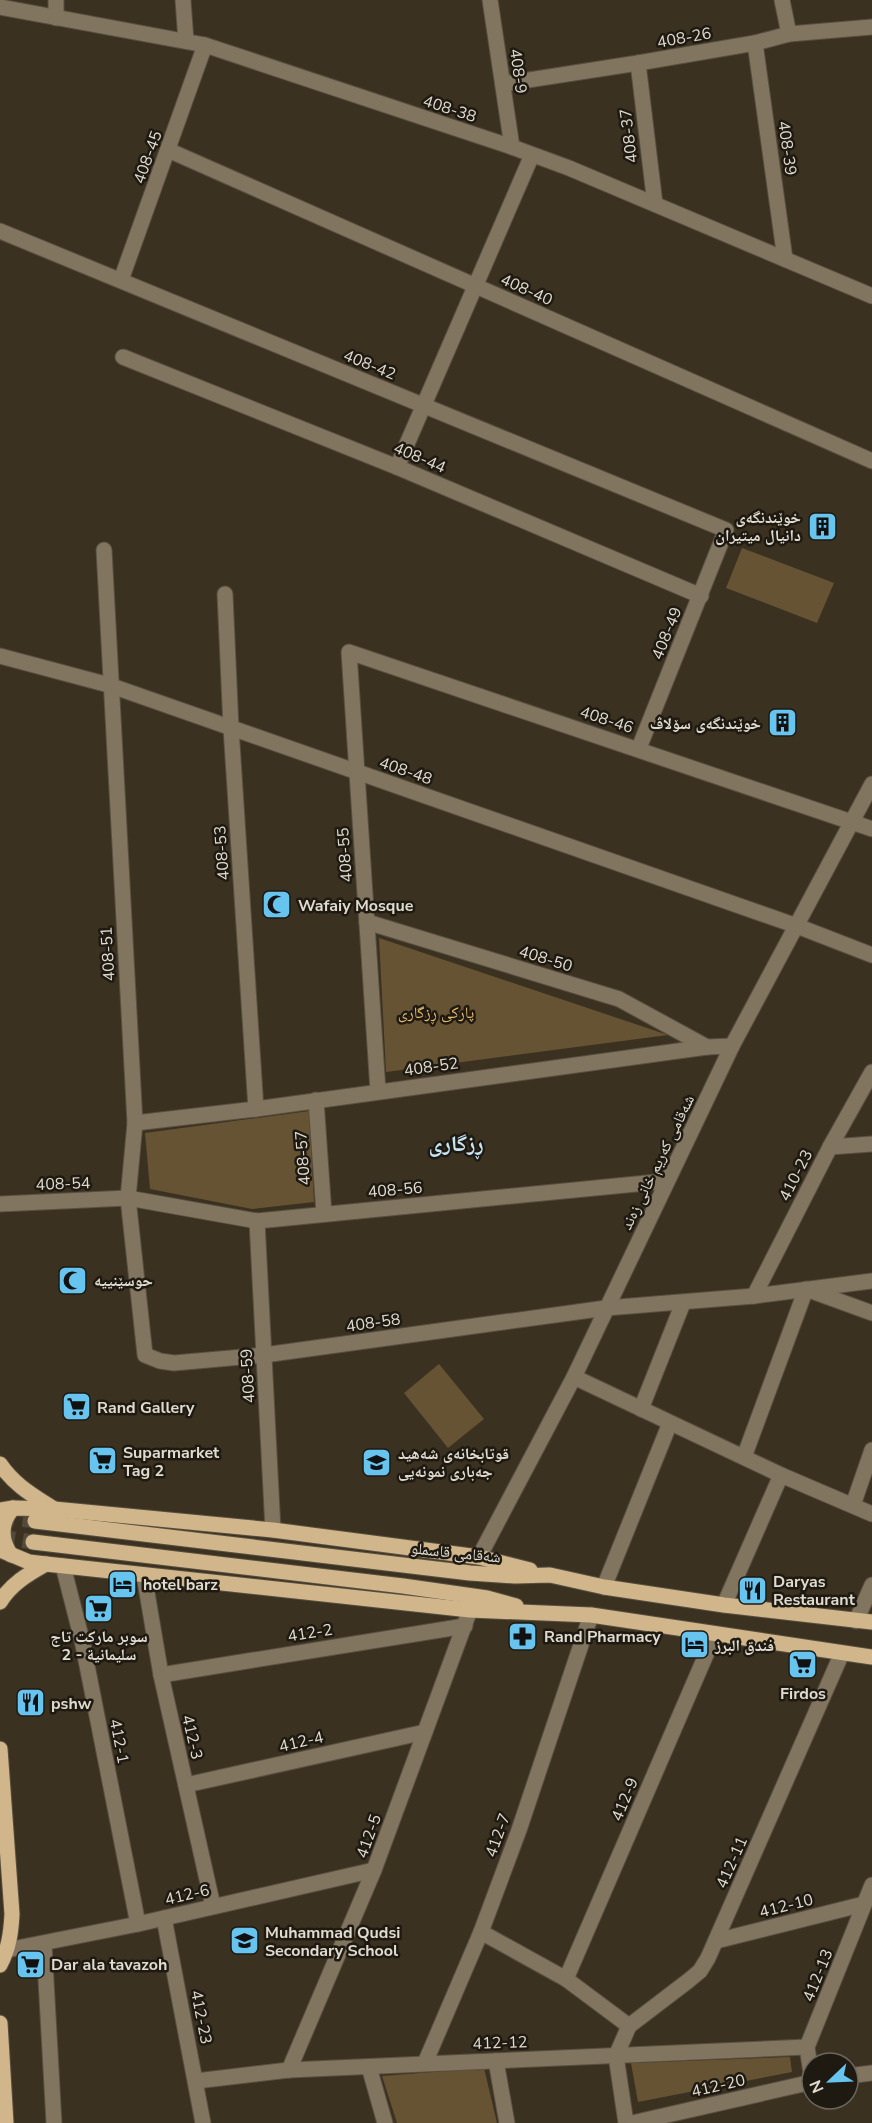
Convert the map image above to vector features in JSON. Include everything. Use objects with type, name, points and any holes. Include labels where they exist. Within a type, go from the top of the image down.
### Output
[{"type":"main road","points":[[0,1464],[19,1486],[54,1509]]},
{"type":"main road","points":[[550,1575],[479,1557],[273,1530],[54,1509],[7,1509],[2,1531],[6,1552],[29,1562],[470,1610],[591,1615],[872,1657]]},
{"type":"main road","name":"شەقامی قاسملو","points":[[35,1521],[470,1573],[506,1576],[550,1575],[604,1587],[724,1605],[872,1622]]},
{"type":"main road","points":[[33,1542],[438,1590],[487,1598],[542,1613]]},
{"type":"main road","points":[[0,1602],[12,1587],[46,1564]]},
{"type":"main road","points":[[0,1749],[12,1914],[11,1933],[0,1965]]},
{"type":"main road","points":[[0,2023],[6,2123]]},
{"type":"street","points":[[56,0],[57,18]]},
{"type":"street","points":[[183,0],[186,41]]},
{"type":"street","name":"408-9","points":[[490,0],[512,147]]},
{"type":"street","points":[[782,0],[789,34]]},
{"type":"street","name":"408-38","points":[[2,5],[57,18],[205,45],[512,147],[569,168],[872,296]]},
{"type":"street","name":"408-26","points":[[502,84],[755,43],[789,34],[872,27]]},
{"type":"street","name":"408-39","points":[[755,43],[785,259]]},
{"type":"street","name":"408-45","points":[[121,280],[205,45]]},
{"type":"street","name":"408-37","points":[[638,63],[655,204]]},
{"type":"street","name":"408-40","points":[[168,150],[872,461]]},
{"type":"street","points":[[397,467],[532,155]]},
{"type":"street","name":"408-42","points":[[0,231],[726,530]]},
{"type":"street","name":"408-44","points":[[123,357],[397,467],[701,596]]},
{"type":"street","name":"408-49","points":[[639,748],[726,530]]},
{"type":"street","name":"408-51","points":[[104,550],[109,685],[135,1123],[128,1198],[145,1355]]},
{"type":"street","name":"408-53","points":[[225,594],[231,728],[256,1109]]},
{"type":"street","name":"408-46","points":[[349,652],[639,748],[872,829]]},
{"type":"street","name":"408-55","points":[[349,652],[378,1091]]},
{"type":"street","name":"408-48","points":[[0,656],[109,685],[797,926],[872,955]]},
{"type":"street","name":"شەقامی کەریم خانی زەند","points":[[479,1557],[574,1377],[732,1047],[872,784]]},
{"type":"street","name":"408-50","points":[[367,922],[619,999],[708,1047]]},
{"type":"street","name":"408-52","points":[[135,1123],[256,1109],[708,1047],[732,1047]]},
{"type":"street","name":"410-23","points":[[754,1296],[830,1147],[872,1072]]},
{"type":"street","name":"408-57","points":[[316,1100],[324,1214]]},
{"type":"street","points":[[830,1147],[872,1144]]},
{"type":"street","name":"408-56","points":[[128,1198],[257,1221],[667,1181]]},
{"type":"street","name":"408-54","points":[[0,1204],[128,1198]]},
{"type":"street","name":"408-59","points":[[257,1221],[273,1530]]},
{"type":"street","name":"408-58","points":[[145,1355],[174,1363],[264,1355],[606,1308],[754,1296],[872,1281]]},
{"type":"street","points":[[744,1457],[806,1289],[872,1313]]},
{"type":"street","points":[[641,1409],[683,1303]]},
{"type":"street","points":[[574,1377],[670,1424],[872,1514]]},
{"type":"street","points":[[604,1587],[670,1424]]},
{"type":"street","points":[[853,1505],[872,1450]]},
{"type":"street","points":[[724,1605],[781,1475]]},
{"type":"street","name":"412-1","points":[[63,1566],[82,1640],[138,1924]]},
{"type":"street","name":"412-3","points":[[144,1575],[161,1675],[213,1906]]},
{"type":"street","points":[[856,1621],[872,1585]]},
{"type":"street","name":"412-5","points":[[288,2070],[374,1870],[470,1610]]},
{"type":"street","name":"412-7","points":[[425,2063],[481,1932],[519,1830],[591,1615]]},
{"type":"street","name":"412-2","points":[[161,1675],[465,1626]]},
{"type":"street","name":"412-9","points":[[566,1979],[715,1634]]},
{"type":"street","name":"412-11","points":[[615,2056],[629,2025],[700,1971],[716,1941],[842,1653]]},
{"type":"street","name":"412-4","points":[[186,1785],[424,1732]]},
{"type":"street","name":"412-6","points":[[7,1950],[138,1924],[374,1870]]},
{"type":"street","name":"412-13","points":[[807,2047],[872,1885]]},
{"type":"street","name":"412-10","points":[[716,1941],[864,1904]]},
{"type":"street","name":"412-23","points":[[164,1918],[203,2123]]},
{"type":"street","points":[[481,1932],[566,1979],[629,2025]]},
{"type":"street","points":[[44,1944],[54,2123]]},
{"type":"street","points":[[807,2047],[808,2051]]},
{"type":"street","name":"412-12","points":[[196,2081],[288,2070],[807,2047]]},
{"type":"street","points":[[615,2056],[626,2123]]},
{"type":"street","points":[[496,2061],[507,2123]]},
{"type":"street","points":[[369,2067],[385,2123]]},
{"type":"street","name":"412-20","points":[[632,2123],[800,2084]]},
{"type":"green space","points":[[742,548],[834,583],[817,623],[726,588]]},
{"type":"green space","name":"پارکی ڕزگاری","points":[[379,938],[668,1035],[386,1072]]},
{"type":"green space","points":[[309,1111],[314,1202],[252,1209],[150,1189],[145,1133]]},
{"type":"green space","points":[[439,1364],[484,1419],[448,1448],[404,1393]]},
{"type":"green space","points":[[790,2057],[792,2072],[638,2102],[631,2063]]},
{"type":"green space","points":[[484,2068],[497,2123],[397,2123],[382,2076]]},
{"type":"tunnel","points":[[0,1516],[35,1521]]},
{"type":"tunnel","points":[[0,1537],[33,1542]]},
{"type":"place","name":"خوێندنگەی دانیال میتیران","points":[[822,526]]},
{"type":"place","name":"خوێندنگەی سۆلاڤ","points":[[782,723]]},
{"type":"place","name":"Wafaiy Mosque","points":[[277,905]]},
{"type":"place","name":"حوسێنییە","points":[[73,1280]]},
{"type":"place","name":"Rand Gallery","points":[[76,1407]]},
{"type":"place","name":"Suparmarket Tag 2","points":[[102,1461]]},
{"type":"place","name":"قوتابخانەی شەهید جەباری نمونەیی","points":[[377,1462]]},
{"type":"place","name":"hotel barz","points":[[122,1584]]},
{"type":"place","name":"Daryas Restaurant","points":[[752,1590]]},
{"type":"place","name":"سوبر ماركت تاج 2 - سليمانية","points":[[99,1608]]},
{"type":"place","name":"Rand Pharmacy","points":[[523,1636]]},
{"type":"place","name":"فندق البرز","points":[[694,1645]]},
{"type":"place","name":"Firdos","points":[[803,1665]]},
{"type":"place","name":"pshw","points":[[30,1703]]},
{"type":"place","name":"Muhammad Qudsi Secondary School","points":[[244,1941]]},
{"type":"place","name":"Dar ala tavazoh","points":[[30,1964]]},
{"type":"district","name":"ڕزگاری","points":[[456,1143]]}]
